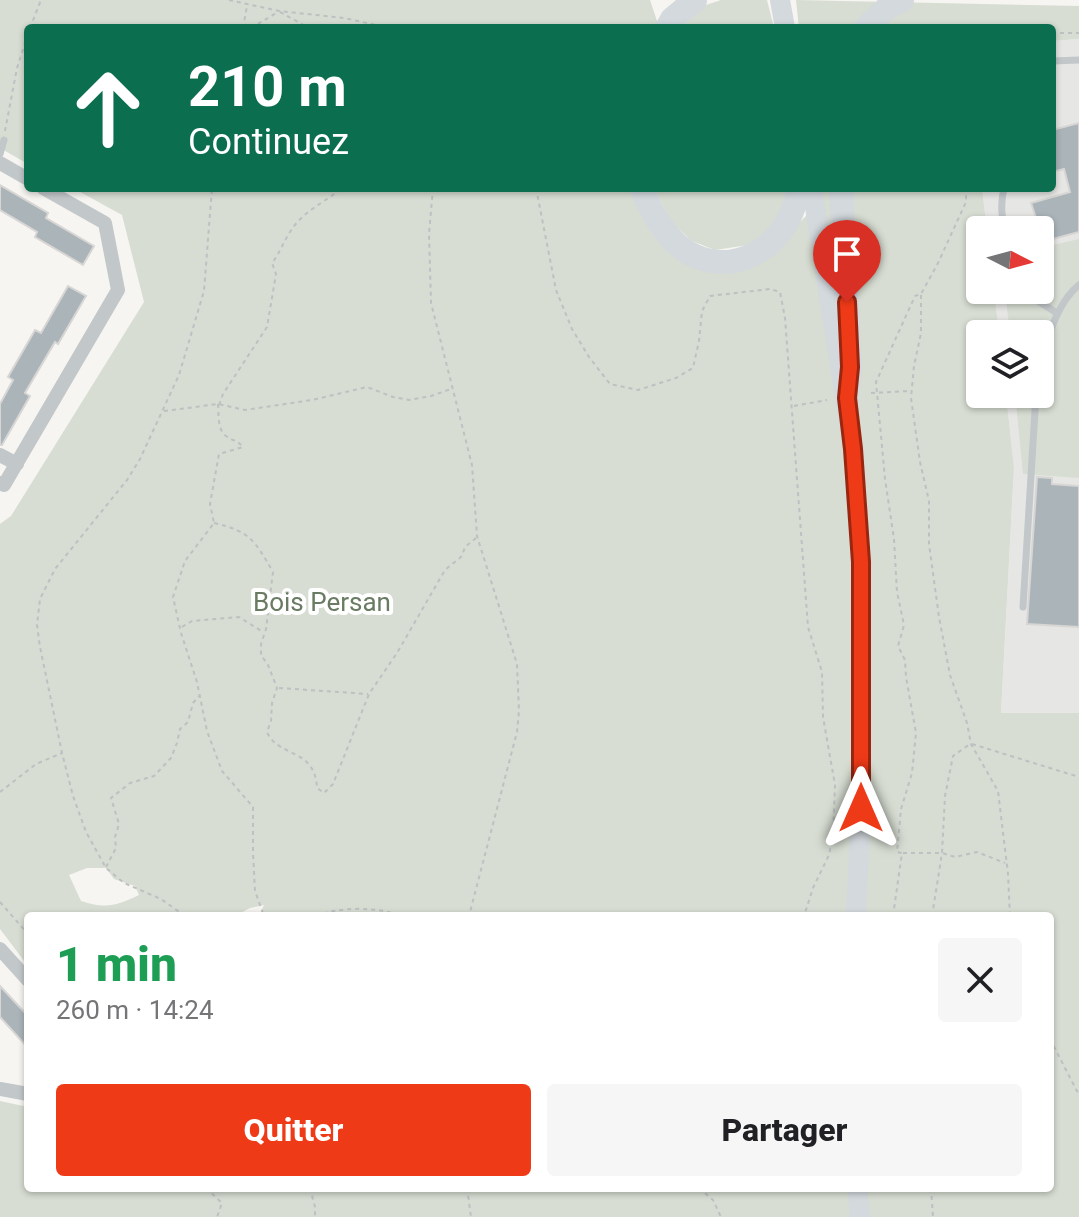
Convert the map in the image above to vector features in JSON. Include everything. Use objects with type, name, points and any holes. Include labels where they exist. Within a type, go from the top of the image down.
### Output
[{"type":"highway","points":[[669,24],[695,0]]},
{"type":"highway","points":[[870,24],[888,7],[902,0]]},
{"type":"highway","points":[[644,192],[668,235],[682,248],[694,256],[725,261],[758,253],[770,244],[793,212],[797,192]]},
{"type":"highway","points":[[837,399],[850,367],[841,192]]},
{"type":"main road","points":[[780,0],[784,24]]},
{"type":"main road","points":[[812,192],[837,399],[853,449],[861,562],[861,808],[856,912]]},
{"type":"main road","points":[[857,1192],[860,1217]]},
{"type":"street","points":[[0,163],[24,177]]},
{"type":"street","points":[[0,483],[4,485],[17,464],[118,290],[105,223],[50,192]]},
{"type":"street","points":[[0,455],[17,464]]},
{"type":"street","points":[[0,949],[24,976]]},
{"type":"street","points":[[0,1089],[24,1093]]},
{"type":"lane","points":[[1056,61],[1079,60]]},
{"type":"lane","points":[[0,154],[4,140]]},
{"type":"lane","points":[[1003,192],[1004,216]]},
{"type":"lane","points":[[1054,321],[1079,285]]},
{"type":"lane","points":[[1043,304],[1057,313]]},
{"type":"lane","points":[[1023,607],[1035,408]]},
{"type":"path","points":[[32,24],[41,0]]},
{"type":"path","points":[[229,0],[279,11],[372,24]]},
{"type":"path","points":[[244,24],[247,4]]},
{"type":"path","points":[[258,24],[279,11]]},
{"type":"path","points":[[279,11],[302,24]]},
{"type":"path","points":[[1056,33],[1079,33]]},
{"type":"path","points":[[4,140],[24,46]]},
{"type":"path","points":[[179,912],[161,899],[124,883],[106,868],[86,832],[62,753],[37,625],[40,599],[55,569],[127,480],[179,375],[204,291],[212,192]]},
{"type":"path","points":[[263,912],[255,891],[253,807],[222,771],[207,731],[173,597],[185,561],[214,523],[210,504],[219,454],[243,447],[219,427],[218,404],[267,327],[276,274],[272,263],[291,230],[307,213],[337,192]]},
{"type":"path","points":[[433,192],[429,234],[431,303],[472,465],[477,536],[517,664],[517,732],[470,912]]},
{"type":"path","points":[[537,192],[556,290],[572,329],[610,384],[638,390],[676,378],[693,368],[702,311],[710,296],[770,289],[780,292],[785,318],[808,627],[822,672],[823,717],[835,785],[829,855],[805,912]]},
{"type":"path","points":[[966,192],[966,202],[921,294],[921,333],[912,391],[920,462],[929,501],[929,544],[939,617],[950,675],[971,744],[998,791],[1010,912]]},
{"type":"path","points":[[921,294],[915,296],[876,382],[897,592],[904,625],[898,646],[905,660],[916,733],[912,773],[901,809],[897,852],[942,853],[955,857],[977,852],[1007,865]]},
{"type":"path","points":[[162,411],[218,404],[245,410],[312,400],[367,387],[409,400],[452,389]]},
{"type":"path","points":[[871,393],[912,391]]},
{"type":"path","points":[[792,406],[837,399]]},
{"type":"path","points":[[218,404],[220,409]]},
{"type":"path","points":[[219,417],[225,406]]},
{"type":"path","points":[[214,523],[236,528],[249,536],[273,572],[266,629],[261,644],[261,655],[277,688],[267,732],[270,739],[308,762],[317,788],[324,793],[333,784],[369,694],[397,653],[445,570],[462,556],[465,547],[477,536]]},
{"type":"path","points":[[180,628],[192,621],[239,617],[263,632]]},
{"type":"path","points":[[277,688],[369,694]]},
{"type":"path","points":[[106,868],[116,848],[119,824],[111,798],[130,783],[154,776],[171,758],[180,729],[188,722],[193,703],[199,695]]},
{"type":"path","points":[[971,744],[1079,777]]},
{"type":"path","points":[[933,912],[942,853],[945,796],[953,756],[971,744]]},
{"type":"path","points":[[0,792],[36,764],[62,753]]},
{"type":"path","points":[[894,912],[902,853]]},
{"type":"path","points":[[0,902],[24,929]]},
{"type":"path","points":[[334,912],[351,908],[386,912]]},
{"type":"path","points":[[1054,1047],[1079,1095]]},
{"type":"path","points":[[210,1192],[222,1203],[217,1217]]},
{"type":"path","points":[[311,1192],[315,1217]]},
{"type":"path","points":[[468,1192],[471,1217]]},
{"type":"path","points":[[704,1192],[713,1200],[721,1217]]},
{"type":"path","points":[[931,1192],[933,1217]]},
{"type":"shaded area","points":[[1079,39],[1079,713],[1001,713],[1014,467],[1008,408],[1054,408],[1054,320],[997,320],[996,304],[1054,304],[1054,216],[985,216],[982,192],[1056,192],[1056,41]]},
{"type":"green space","points":[[0,0],[650,0],[658,24],[24,24],[24,162],[0,148]]},
{"type":"green space","points":[[721,0],[767,0],[773,24],[685,24],[706,5]]},
{"type":"green space","points":[[796,0],[1079,6],[1079,39],[1056,41],[1056,24],[799,24]]},
{"type":"green space","name":"Bois Persan","points":[[80,192],[635,192],[671,250],[764,258],[820,202],[819,192],[982,192],[985,216],[966,216],[966,304],[996,304],[997,320],[966,320],[966,408],[1008,408],[1014,467],[1001,713],[1079,713],[1079,1217],[0,1217],[0,1101],[24,1106],[24,1192],[1054,1192],[1054,912],[261,912],[264,905],[242,912],[24,912],[24,961],[0,929],[0,524],[11,516],[144,302],[122,215]],"holes":[[[87,868],[106,868],[114,879],[135,886],[139,895],[124,902],[97,905],[81,901],[69,875]]]},
{"type":"green space","points":[[656,192],[786,192],[784,208],[769,233],[748,245],[715,250],[692,241],[671,222]]},
{"type":"green space","points":[[1079,239],[1079,478],[1023,474],[1016,408],[1054,408],[1054,320],[1008,320],[1007,304],[1054,304],[1054,245]]},
{"type":"building","points":[[1079,123],[1079,232],[1054,239],[1054,216],[1035,216],[1031,203],[1070,192],[1064,169],[1056,171],[1056,129]]},
{"type":"building","points":[[0,185],[48,213],[46,218],[94,246],[83,265],[35,237],[37,232],[0,210]]},
{"type":"building","points":[[68,286],[86,296],[25,393],[30,396],[0,445],[0,404],[13,380],[8,377],[35,330],[41,333]]},
{"type":"building","points":[[1037,477],[1052,478],[1052,484],[1079,486],[1079,627],[1027,624]]},
{"type":"building","points":[[0,986],[24,1012],[24,1044],[0,1017]]},
{"type":"route","points":[[847,302],[850,367],[847,398],[861,562],[861,808]]}]
